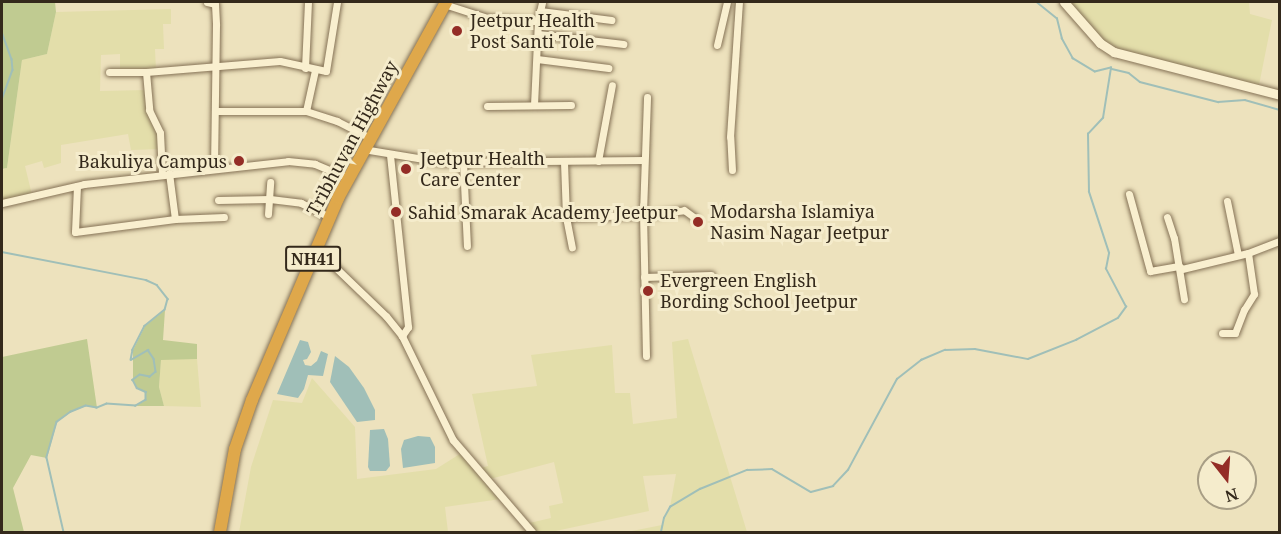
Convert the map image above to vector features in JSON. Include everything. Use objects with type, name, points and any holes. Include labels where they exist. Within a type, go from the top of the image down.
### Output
[{"type":"highway","name":"Tribhuvan Highway","points":[[220,532],[235,449],[249,410],[330,217],[366,143],[445,3]]},
{"type":"street","points":[[207,2],[215,4],[214,168]]},
{"type":"street","points":[[305,68],[308,2]]},
{"type":"street","points":[[109,72],[146,72],[280,61],[326,71],[337,2]]},
{"type":"street","points":[[534,105],[538,20],[542,2]]},
{"type":"street","points":[[717,45],[727,2]]},
{"type":"street","points":[[732,170],[730,137],[739,2]]},
{"type":"street","points":[[1064,2],[1100,43],[1113,52],[1280,95]]},
{"type":"street","points":[[445,3],[488,18],[538,20]]},
{"type":"street","points":[[540,11],[611,20]]},
{"type":"street","points":[[538,34],[623,44]]},
{"type":"street","points":[[537,59],[608,68]]},
{"type":"street","points":[[306,111],[315,70]]},
{"type":"street","points":[[146,72],[149,110],[160,133],[165,174],[176,219]]},
{"type":"street","points":[[598,161],[612,85]]},
{"type":"street","points":[[646,356],[643,213],[647,97]]},
{"type":"street","points":[[487,106],[571,105]]},
{"type":"street","points":[[215,111],[306,111],[337,121],[366,143],[390,155],[463,162],[644,160]]},
{"type":"street","points":[[390,155],[408,327],[402,336]]},
{"type":"street","points":[[2,203],[77,186],[288,161],[315,164],[348,178]]},
{"type":"street","points":[[463,162],[467,246]]},
{"type":"street","points":[[564,162],[566,217],[572,247]]},
{"type":"street","points":[[268,214],[270,182]]},
{"type":"street","points":[[77,186],[75,232],[176,219],[224,217]]},
{"type":"street","points":[[1128,194],[1150,271],[1179,266],[1182,268],[1248,253],[1280,241]]},
{"type":"street","points":[[218,200],[270,199],[301,203],[330,217]]},
{"type":"street","points":[[1227,201],[1238,255]]},
{"type":"street","points":[[566,217],[684,210],[695,218]]},
{"type":"street","points":[[1167,217],[1179,266],[1184,299]]},
{"type":"street","points":[[316,253],[335,267],[386,316],[402,336],[453,440],[531,532]]},
{"type":"street","points":[[1222,333],[1235,333],[1244,310],[1254,294],[1248,253]]},
{"type":"street","points":[[644,277],[711,275]]},
{"type":"shaded area","points":[[1064,2],[1249,2],[1250,14],[1272,20],[1258,90],[1114,52]]},
{"type":"shaded area","points":[[171,9],[171,24],[163,24],[164,49],[155,49],[156,71],[120,72],[120,54],[101,55],[100,91],[147,90],[162,149],[131,150],[128,134],[61,145],[61,163],[44,168],[42,161],[25,166],[32,195],[2,203],[2,170],[7,168],[22,60],[47,54],[56,12]]},
{"type":"shaded area","points":[[688,339],[747,532],[627,532],[662,525],[670,507],[676,474],[643,476],[649,511],[551,532],[532,532],[525,524],[551,518],[549,506],[563,503],[554,462],[486,480],[501,499],[445,507],[448,532],[239,532],[251,467],[273,400],[302,403],[312,378],[355,427],[357,479],[436,469],[463,452],[477,469],[488,466],[472,394],[537,386],[531,355],[612,345],[615,393],[630,393],[633,424],[677,418],[672,342]]},
{"type":"shaded area","points":[[161,359],[197,359],[201,407],[164,406],[159,387]]},
{"type":"green space","points":[[2,2],[55,2],[56,12],[47,54],[22,60],[7,168],[2,169]]},
{"type":"green space","points":[[165,310],[163,340],[197,344],[197,359],[161,360],[159,387],[164,406],[136,406],[146,400],[146,392],[137,388],[133,380],[133,350],[145,326]]},
{"type":"green space","points":[[87,339],[97,408],[86,406],[71,412],[57,422],[47,458],[31,455],[13,488],[24,532],[2,532],[2,357]]},
{"type":"water","points":[[300,340],[308,342],[311,352],[307,359],[303,360],[305,365],[311,366],[317,361],[321,351],[328,354],[323,376],[308,375],[304,389],[298,398],[277,394]]},
{"type":"water","points":[[335,356],[349,367],[364,388],[375,410],[375,420],[357,422],[330,382]]},
{"type":"water","points":[[384,429],[388,439],[390,466],[386,471],[370,471],[368,467],[370,430]]},
{"type":"water","points":[[418,436],[430,437],[435,447],[435,463],[403,468],[401,449],[404,440]]},
{"type":"waterway","points":[[661,532],[664,518],[670,507],[700,489],[747,470],[772,469],[811,492],[833,486],[848,470],[897,379],[921,360],[945,350],[975,349],[1028,359],[1076,340],[1118,318],[1126,307],[1106,269],[1109,253],[1089,192],[1088,134],[1103,118],[1111,68],[1095,72],[1073,59],[1062,39],[1057,19],[1036,2]]},
{"type":"waterway","points":[[2,32],[12,59],[13,70],[2,100]]},
{"type":"waterway","points":[[1112,69],[1129,73],[1140,82],[1218,102],[1245,100],[1280,110]]},
{"type":"waterway","points":[[2,252],[146,280],[157,285],[168,299],[165,310],[145,326],[133,350],[131,360],[148,350],[154,359],[156,372],[150,377],[140,375],[133,380],[137,388],[146,392],[146,400],[136,406],[107,404],[97,408],[86,406],[71,412],[57,422],[47,458],[64,532]]},
{"type":"place","name":"Jeetpur Health Post Santi Tole","points":[[457,31]]},
{"type":"place","name":"Bakuliya Campus","points":[[239,161]]},
{"type":"place","name":"Jeetpur Health Care Center","points":[[406,169]]},
{"type":"place","name":"Sahid Smarak Academy Jeetpur","points":[[396,212]]},
{"type":"place","name":"Modarsha Islamiya Nasim Nagar Jeetpur","points":[[698,222]]},
{"type":"place","name":"Evergreen English Bording School Jeetpur","points":[[648,291]]}]
